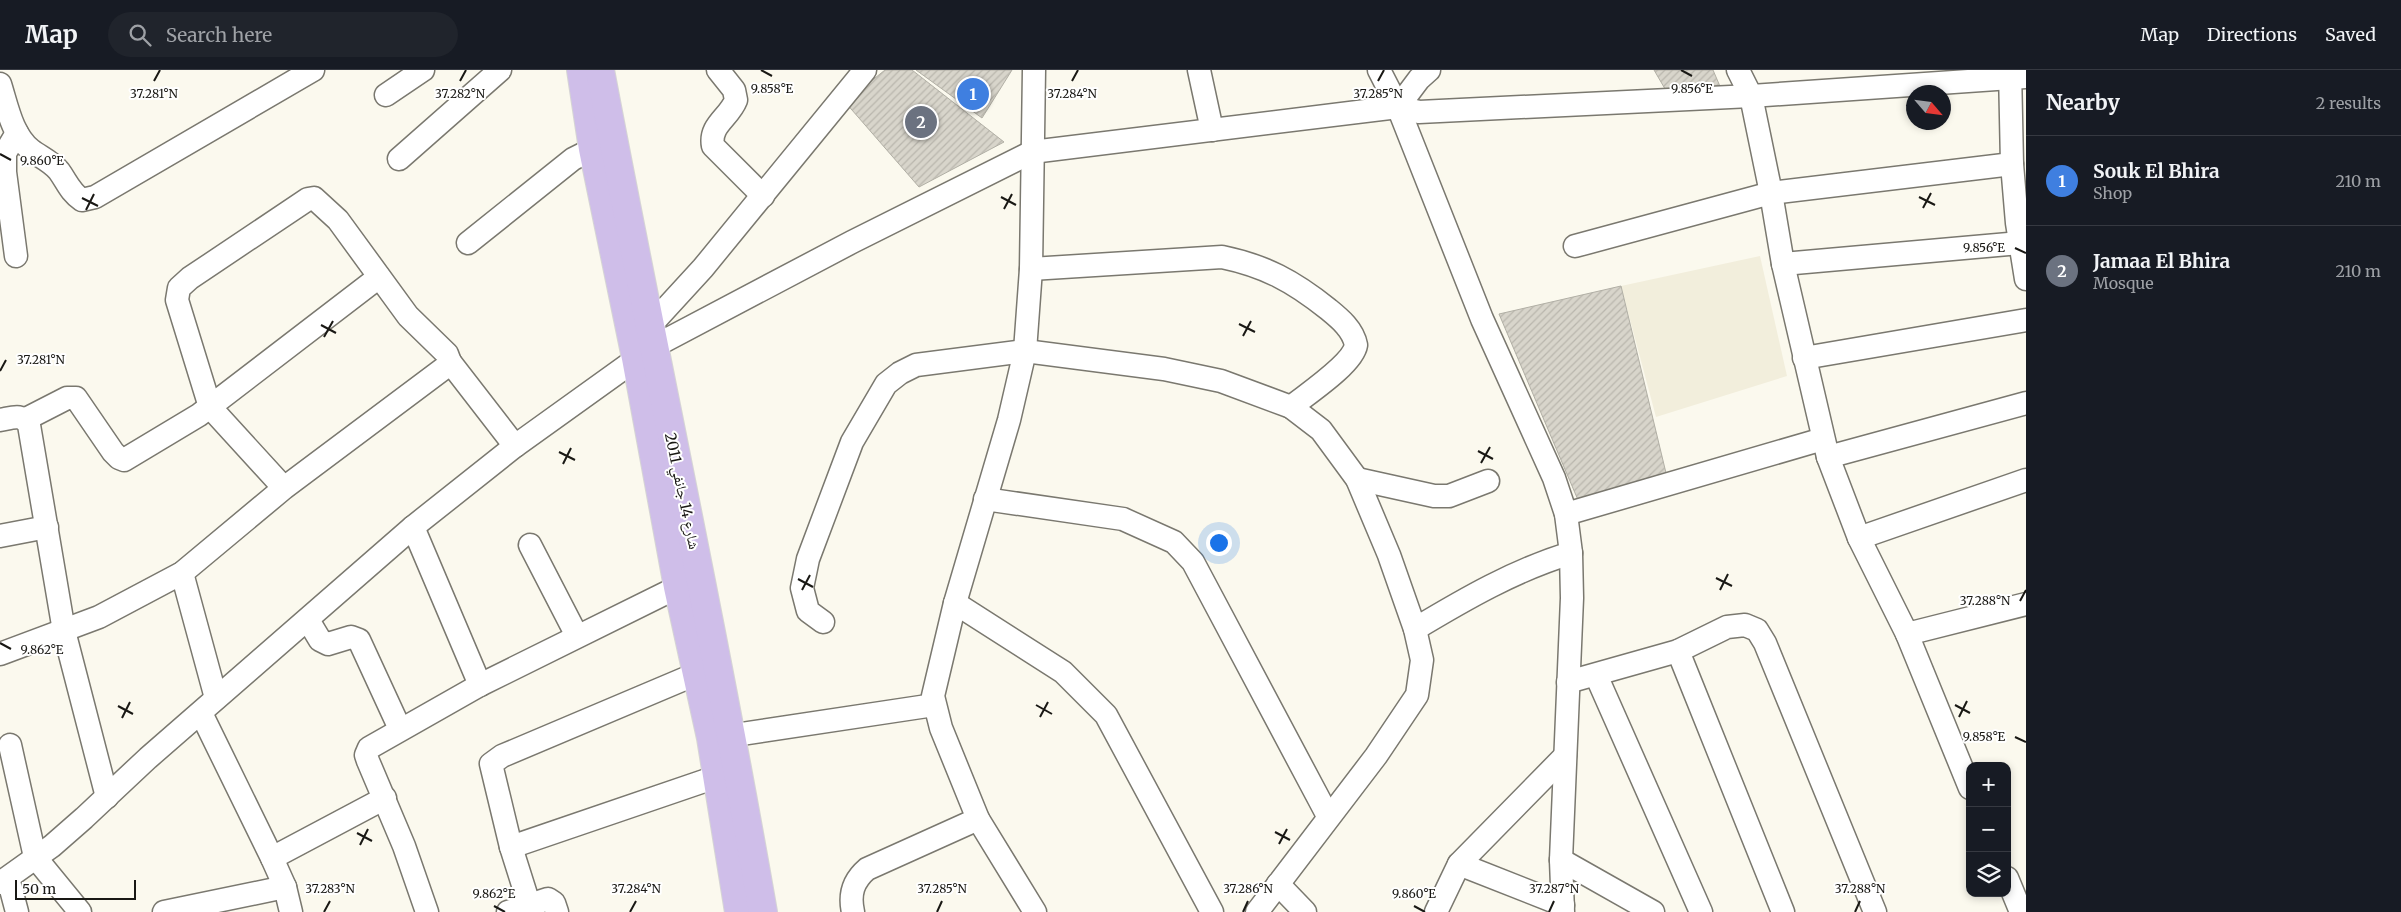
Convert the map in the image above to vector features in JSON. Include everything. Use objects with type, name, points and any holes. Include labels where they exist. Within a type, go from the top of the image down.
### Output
[{"type":"main road","name":"شارع 14 جانفي 2011","points":[[581,70],[593,148],[646,344],[678,587],[696,674],[721,736],[716,777],[739,912]]},
{"type":"main road","name":"شارع 14 جانفي 2011","points":[[600,70],[646,344],[721,736],[763,912]]},
{"type":"street","points":[[386,95],[423,70]]},
{"type":"street","points":[[399,159],[500,70]]},
{"type":"street","points":[[718,70],[734,90],[736,100],[714,130],[711,137],[713,146],[763,196]]},
{"type":"street","points":[[1034,70],[1031,269],[1025,351],[1009,420],[955,604],[936,684],[934,706],[978,819],[1035,912]]},
{"type":"street","points":[[1199,70],[1212,130]]},
{"type":"street","points":[[1379,70],[1398,107],[1482,319],[1554,478],[1566,514],[1571,553],[1561,860],[1563,909],[1459,864]]},
{"type":"street","points":[[1398,107],[1419,79],[1429,70]]},
{"type":"street","points":[[1738,70],[1750,96],[1771,193],[1783,264],[1826,448],[1859,538],[1907,634],[1966,778]]},
{"type":"street","points":[[0,84],[17,133],[30,149],[47,159],[58,170],[73,194],[82,200],[95,197],[310,71]]},
{"type":"street","points":[[646,344],[703,268],[763,196],[856,74]]},
{"type":"street","points":[[17,912],[4,881],[52,846],[148,758],[413,527],[646,344],[1032,152],[1398,107],[1419,112],[1750,96],[2016,75],[2012,164],[2026,279]]},
{"type":"street","points":[[16,256],[5,172],[6,153],[17,133]]},
{"type":"street","points":[[468,243],[573,159],[593,148]]},
{"type":"street","points":[[1575,246],[1771,193],[2012,164]]},
{"type":"street","points":[[284,488],[210,406],[177,300],[179,288],[190,278],[308,199],[314,198],[338,220],[408,316],[448,354],[450,362],[515,446]]},
{"type":"street","points":[[1783,264],[2021,230]]},
{"type":"street","points":[[1031,269],[1222,257],[1247,262],[1288,280],[1302,288],[1342,321],[1356,344],[1352,354],[1335,372],[1291,407]]},
{"type":"street","points":[[26,419],[67,398],[76,398],[113,452],[118,458],[124,460],[210,406],[379,277]]},
{"type":"street","points":[[1804,358],[2026,320]]},
{"type":"street","points":[[823,622],[808,611],[802,588],[806,567],[852,442],[881,389],[900,373],[916,365],[1025,351],[1164,369],[1211,379],[1291,407],[1321,430],[1357,479],[1389,555],[1415,629],[1422,660],[1417,695],[1376,756],[1256,912]]},
{"type":"street","points":[[0,654],[64,631],[121,606],[182,573],[284,488],[450,362]]},
{"type":"street","points":[[1566,514],[1826,448],[2026,403]]},
{"type":"street","points":[[0,420],[19,416],[26,419],[29,425],[64,631],[107,797]]},
{"type":"street","points":[[1357,479],[1434,496],[1450,496],[1488,481]]},
{"type":"street","points":[[1859,538],[2026,480]]},
{"type":"street","points":[[985,499],[1116,517],[1146,528],[1174,542],[1193,562],[1328,816]]},
{"type":"street","points":[[0,536],[47,527]]},
{"type":"street","points":[[413,527],[480,685]]},
{"type":"street","points":[[530,545],[577,636]]},
{"type":"street","points":[[1415,629],[1470,597],[1535,564],[1571,553]]},
{"type":"street","points":[[182,573],[209,705],[285,887],[291,912]]},
{"type":"street","points":[[427,912],[385,798],[366,754],[369,748],[480,685],[678,587]]},
{"type":"street","points":[[955,604],[1064,672],[1106,715],[1212,912]]},
{"type":"street","points":[[1907,634],[2026,604]]},
{"type":"street","points":[[308,620],[320,640],[328,644],[351,637],[359,640],[400,729]]},
{"type":"street","points":[[1568,682],[1678,651],[1728,627],[1745,625],[1757,630],[1765,643],[1875,912]]},
{"type":"street","points":[[1678,651],[1783,912]]},
{"type":"street","points":[[529,904],[511,847],[491,764],[502,756],[696,674]]},
{"type":"street","points":[[1596,675],[1702,912]]},
{"type":"street","points":[[721,736],[934,706]]},
{"type":"street","points":[[10,744],[35,857],[80,912]]},
{"type":"street","points":[[1436,912],[1459,864],[1565,756]]},
{"type":"street","points":[[511,847],[716,777]]},
{"type":"street","points":[[272,858],[385,798]]},
{"type":"street","points":[[853,912],[852,892],[857,878],[867,870],[978,819]]},
{"type":"street","points":[[1561,860],[1653,912]]},
{"type":"street","points":[[1278,884],[1305,912]]},
{"type":"street","points":[[164,912],[285,887]]},
{"type":"street","points":[[2011,888],[2021,912]]},
{"type":"street","points":[[508,912],[529,904],[551,900],[557,912]]},
{"type":"shaded area","points":[[1760,256],[1787,376],[1656,417],[1621,286]]},
{"type":"building","points":[[885,70],[912,70],[1004,142],[919,187],[845,102]]},
{"type":"building","points":[[916,70],[1012,70],[982,118]]},
{"type":"building","points":[[1654,70],[1713,70],[1722,91],[1668,94]]},
{"type":"building","points":[[1621,286],[1666,473],[1578,500],[1499,314]]},
{"type":"place","name":"Souk El Bhira","points":[[973,94]]},
{"type":"place","name":"Jamaa El Bhira","points":[[921,122]]}]
